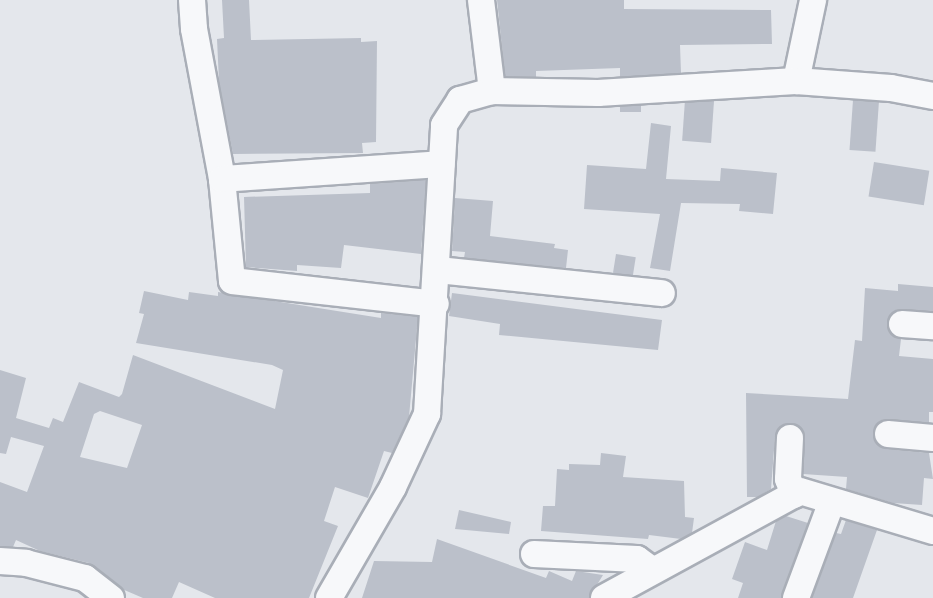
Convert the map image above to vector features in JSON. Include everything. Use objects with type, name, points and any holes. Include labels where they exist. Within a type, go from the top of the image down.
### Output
[{"type":"street","points":[[192,0],[194,29],[222,179],[232,282],[436,304]]},
{"type":"street","points":[[481,0],[492,91]]},
{"type":"street","points":[[796,81],[813,0]]},
{"type":"street","points":[[329,598],[393,487],[427,414],[438,270],[444,125],[460,100],[492,91],[598,93],[796,81],[891,88],[933,96]]},
{"type":"street","points":[[222,179],[441,164]]},
{"type":"street","points":[[438,270],[662,293]]},
{"type":"street","points":[[902,324],[933,326]]},
{"type":"street","points":[[888,434],[933,438]]},
{"type":"street","points":[[790,438],[788,479],[794,495]]},
{"type":"street","points":[[604,598],[800,492],[933,531]]},
{"type":"street","points":[[796,598],[832,501]]},
{"type":"street","points":[[534,554],[637,559],[652,570]]},
{"type":"street","points":[[0,561],[26,563],[85,579],[111,598]]},
{"type":"building","points":[[222,0],[249,0],[251,40],[361,38],[361,42],[377,41],[376,142],[362,143],[363,153],[233,154],[219,82],[217,39],[224,38]]},
{"type":"building","points":[[497,0],[624,0],[624,9],[771,10],[772,44],[680,45],[681,73],[620,77],[620,68],[536,71],[536,77],[505,76]]},
{"type":"building","points":[[685,99],[714,101],[711,143],[682,141]]},
{"type":"building","points":[[853,100],[879,102],[875,152],[850,150]]},
{"type":"building","points":[[641,105],[641,112],[620,112],[620,107]]},
{"type":"building","points":[[651,123],[671,126],[666,179],[720,181],[721,168],[777,173],[773,214],[739,211],[740,204],[681,203],[670,271],[650,268],[660,214],[584,209],[587,165],[646,169]]},
{"type":"building","points":[[874,162],[929,171],[924,205],[869,197]]},
{"type":"building","points":[[426,180],[421,254],[344,245],[341,268],[297,265],[297,271],[246,267],[244,197],[370,193],[370,184]]},
{"type":"building","points":[[455,198],[493,201],[490,236],[555,244],[554,248],[568,250],[566,268],[464,258],[465,252],[452,251]]},
{"type":"building","points":[[616,254],[636,257],[633,276],[613,273]]},
{"type":"building","points":[[898,284],[933,287],[933,311],[896,310],[887,324],[893,336],[901,339],[899,356],[933,359],[933,412],[929,412],[929,423],[882,420],[873,433],[875,441],[886,449],[929,453],[933,479],[924,478],[922,505],[893,503],[846,489],[847,477],[803,474],[804,432],[790,423],[778,429],[775,437],[771,489],[758,497],[747,497],[746,393],[848,399],[855,340],[862,341],[865,288],[898,291]]},
{"type":"building","points":[[144,291],[188,300],[189,292],[218,296],[218,292],[381,318],[381,313],[418,317],[409,417],[392,453],[384,451],[368,498],[335,487],[324,521],[338,526],[309,598],[215,598],[179,582],[172,598],[143,598],[122,589],[89,563],[40,551],[16,540],[13,547],[0,546],[0,482],[27,492],[44,446],[11,437],[6,454],[0,453],[0,370],[26,378],[16,418],[49,428],[53,418],[63,422],[79,382],[119,397],[122,394],[133,355],[275,409],[283,370],[272,365],[136,343],[144,314],[139,313]],"holes":[[[100,411],[142,425],[127,468],[80,457],[94,414]]]},
{"type":"building","points":[[452,293],[662,320],[658,350],[499,335],[500,324],[449,316]]},
{"type":"building","points":[[601,453],[626,456],[623,477],[684,481],[685,517],[694,518],[692,533],[681,539],[649,535],[648,539],[541,531],[543,506],[555,506],[557,469],[569,470],[569,464],[600,465]]},
{"type":"building","points":[[459,510],[511,522],[509,534],[455,529]]},
{"type":"building","points":[[786,516],[808,523],[781,598],[738,598],[743,583],[732,579],[745,542],[767,550],[776,521]]},
{"type":"building","points":[[846,520],[877,530],[853,598],[812,598],[836,533],[841,534]]},
{"type":"building","points":[[437,539],[546,578],[549,571],[572,581],[576,571],[603,575],[589,598],[362,598],[374,561],[432,562]]}]
